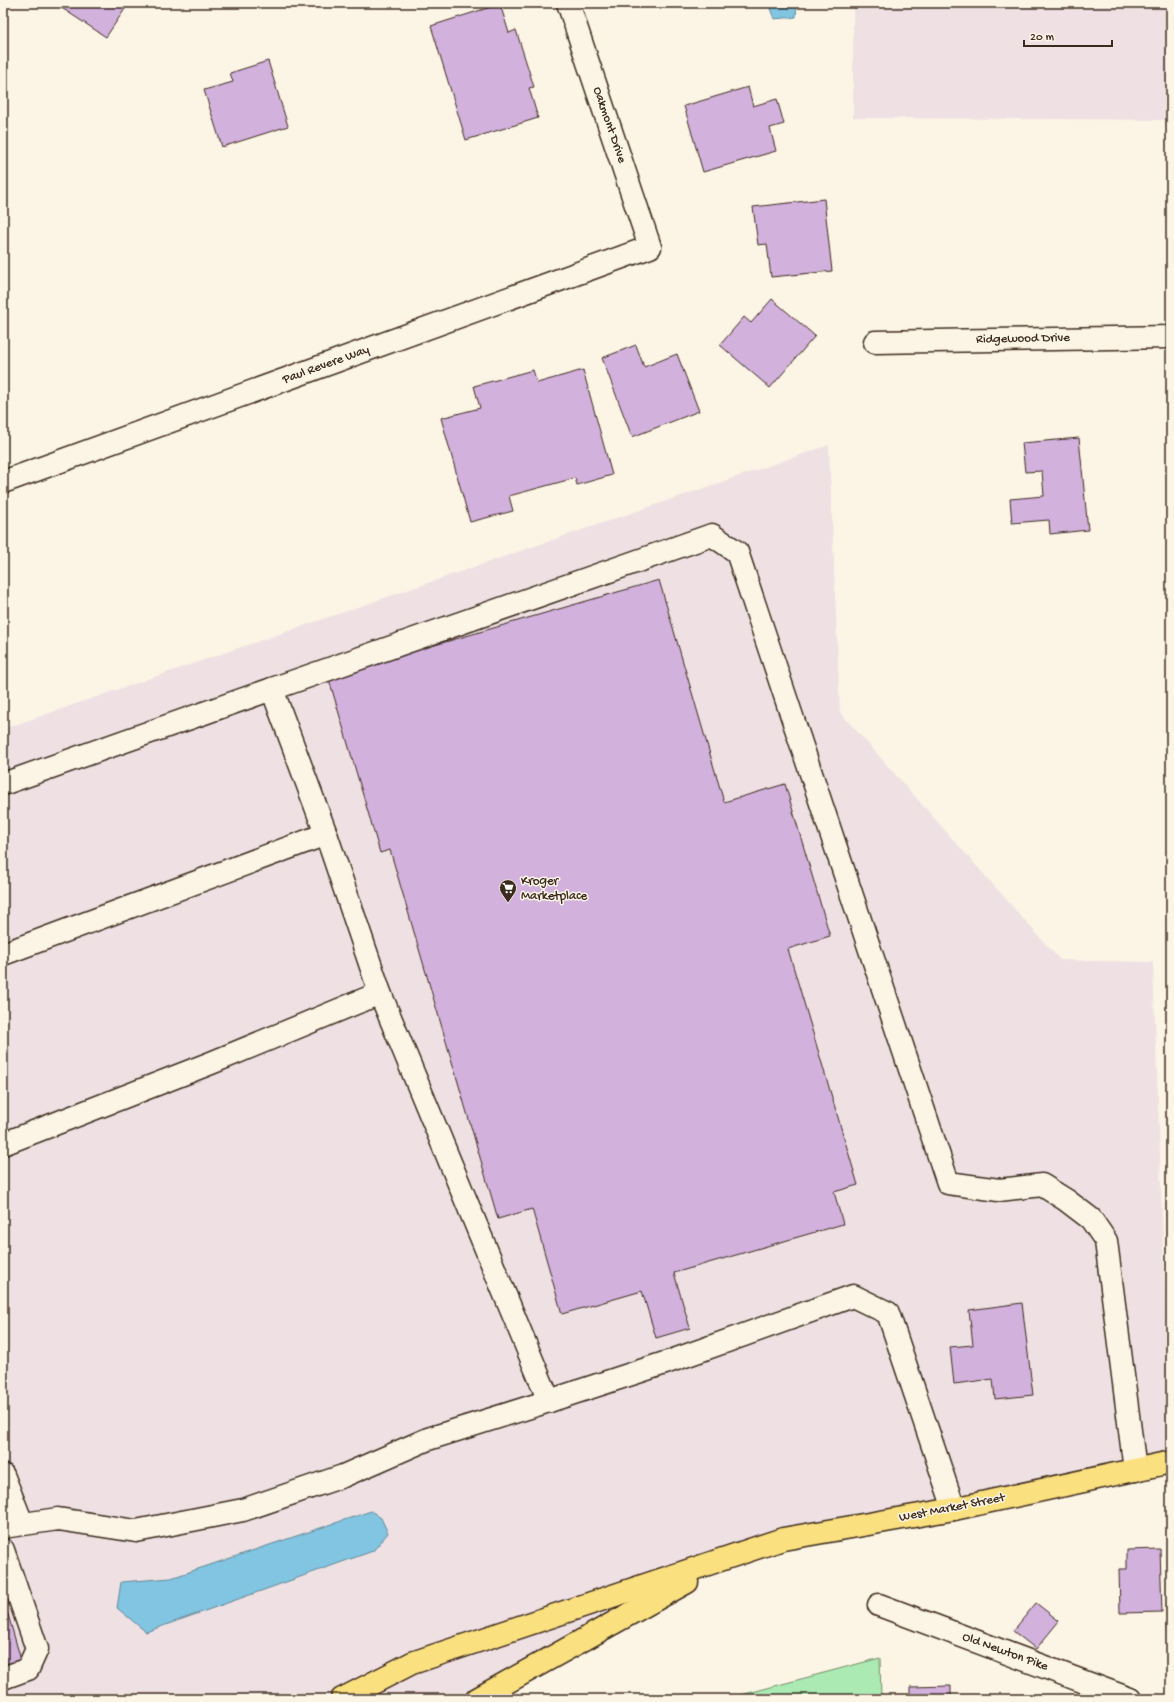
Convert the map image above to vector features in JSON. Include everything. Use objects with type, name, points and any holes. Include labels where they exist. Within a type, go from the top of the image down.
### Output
[{"type":"main road","name":"West Market Street","points":[[734,1556],[783,1539],[954,1509],[1171,1462]]},
{"type":"main road","points":[[342,1699],[412,1663],[734,1556]]},
{"type":"main road","points":[[476,1699],[734,1556]]},
{"type":"street","name":"Oakmont Drive","points":[[568,3],[650,247]]},
{"type":"street","name":"Paul Revere Way","points":[[3,482],[650,247]]},
{"type":"street","name":"Ridgewood Drive","points":[[875,342],[1171,337]]},
{"type":"street","points":[[3,784],[712,535],[737,552],[948,1183],[999,1190],[1042,1185],[1066,1200],[1091,1219],[1106,1241],[1135,1470]]},
{"type":"street","points":[[272,689],[326,834],[380,993],[549,1401]]},
{"type":"street","points":[[3,954],[326,834]]},
{"type":"street","points":[[3,1144],[211,1063],[380,993]]},
{"type":"street","points":[[3,1476],[12,1525],[58,1519],[136,1531],[244,1510],[343,1476],[428,1439],[668,1362],[852,1296],[888,1313],[954,1509]]},
{"type":"street","points":[[3,1550],[37,1649],[28,1669],[3,1678]]},
{"type":"street","name":"Old Newton Pike","points":[[879,1605],[1130,1699]]},
{"type":"shaded area","points":[[853,3],[1171,3],[1171,120],[853,118]]},
{"type":"shaded area","points":[[829,445],[840,712],[1060,960],[1153,962],[1171,1462],[734,1556],[477,1699],[3,1699],[3,729]]},
{"type":"green space","points":[[880,1658],[881,1699],[726,1699]]},
{"type":"water","points":[[768,3],[797,3],[796,17],[774,19]]},
{"type":"water","points":[[371,1511],[381,1518],[388,1533],[373,1551],[146,1632],[117,1608],[121,1582],[171,1578]]},
{"type":"building","points":[[54,3],[129,3],[106,37]]},
{"type":"building","points":[[500,4],[509,33],[516,30],[534,87],[529,88],[538,118],[466,140],[431,26]]},
{"type":"building","points":[[268,61],[288,126],[222,147],[204,90],[233,82],[230,73]]},
{"type":"building","points":[[748,87],[753,106],[777,99],[784,124],[770,128],[776,151],[703,172],[684,106]]},
{"type":"building","points":[[824,199],[832,271],[771,277],[767,244],[758,245],[753,207]]},
{"type":"building","points":[[772,299],[815,336],[770,388],[720,345],[744,317],[751,323]]},
{"type":"building","points":[[636,345],[644,367],[677,354],[699,411],[632,437],[602,358]]},
{"type":"building","points":[[533,370],[537,383],[583,370],[612,475],[577,485],[575,478],[509,496],[513,511],[470,522],[441,418],[480,408],[474,386]]},
{"type":"building","points":[[1079,438],[1088,530],[1050,534],[1049,520],[1012,523],[1010,499],[1044,496],[1042,471],[1025,472],[1022,443]]},
{"type":"building","points":[[659,580],[724,802],[785,784],[830,936],[788,949],[858,1185],[834,1192],[843,1224],[674,1273],[690,1328],[656,1338],[642,1291],[562,1314],[532,1209],[498,1219],[390,850],[380,853],[328,676]]},
{"type":"building","points":[[1022,1303],[1033,1395],[995,1399],[993,1379],[954,1384],[950,1347],[973,1345],[969,1310]]},
{"type":"building","points":[[1160,1549],[1162,1612],[1120,1613],[1119,1569],[1127,1569],[1127,1550]]},
{"type":"building","points":[[1036,1603],[1059,1621],[1036,1649],[1013,1631]]},
{"type":"building","points":[[5,1604],[21,1660],[3,1665],[3,1605]]},
{"type":"building","points":[[1166,1621],[1171,1621],[1171,1651],[1168,1651]]},
{"type":"building","points":[[951,1686],[951,1697],[980,1696],[980,1699],[910,1699],[910,1687]]},
{"type":"building","points":[[1031,1698],[1031,1699],[994,1699]]},
{"type":"place","name":"Kroger Marketplace","points":[[508,903]]}]
